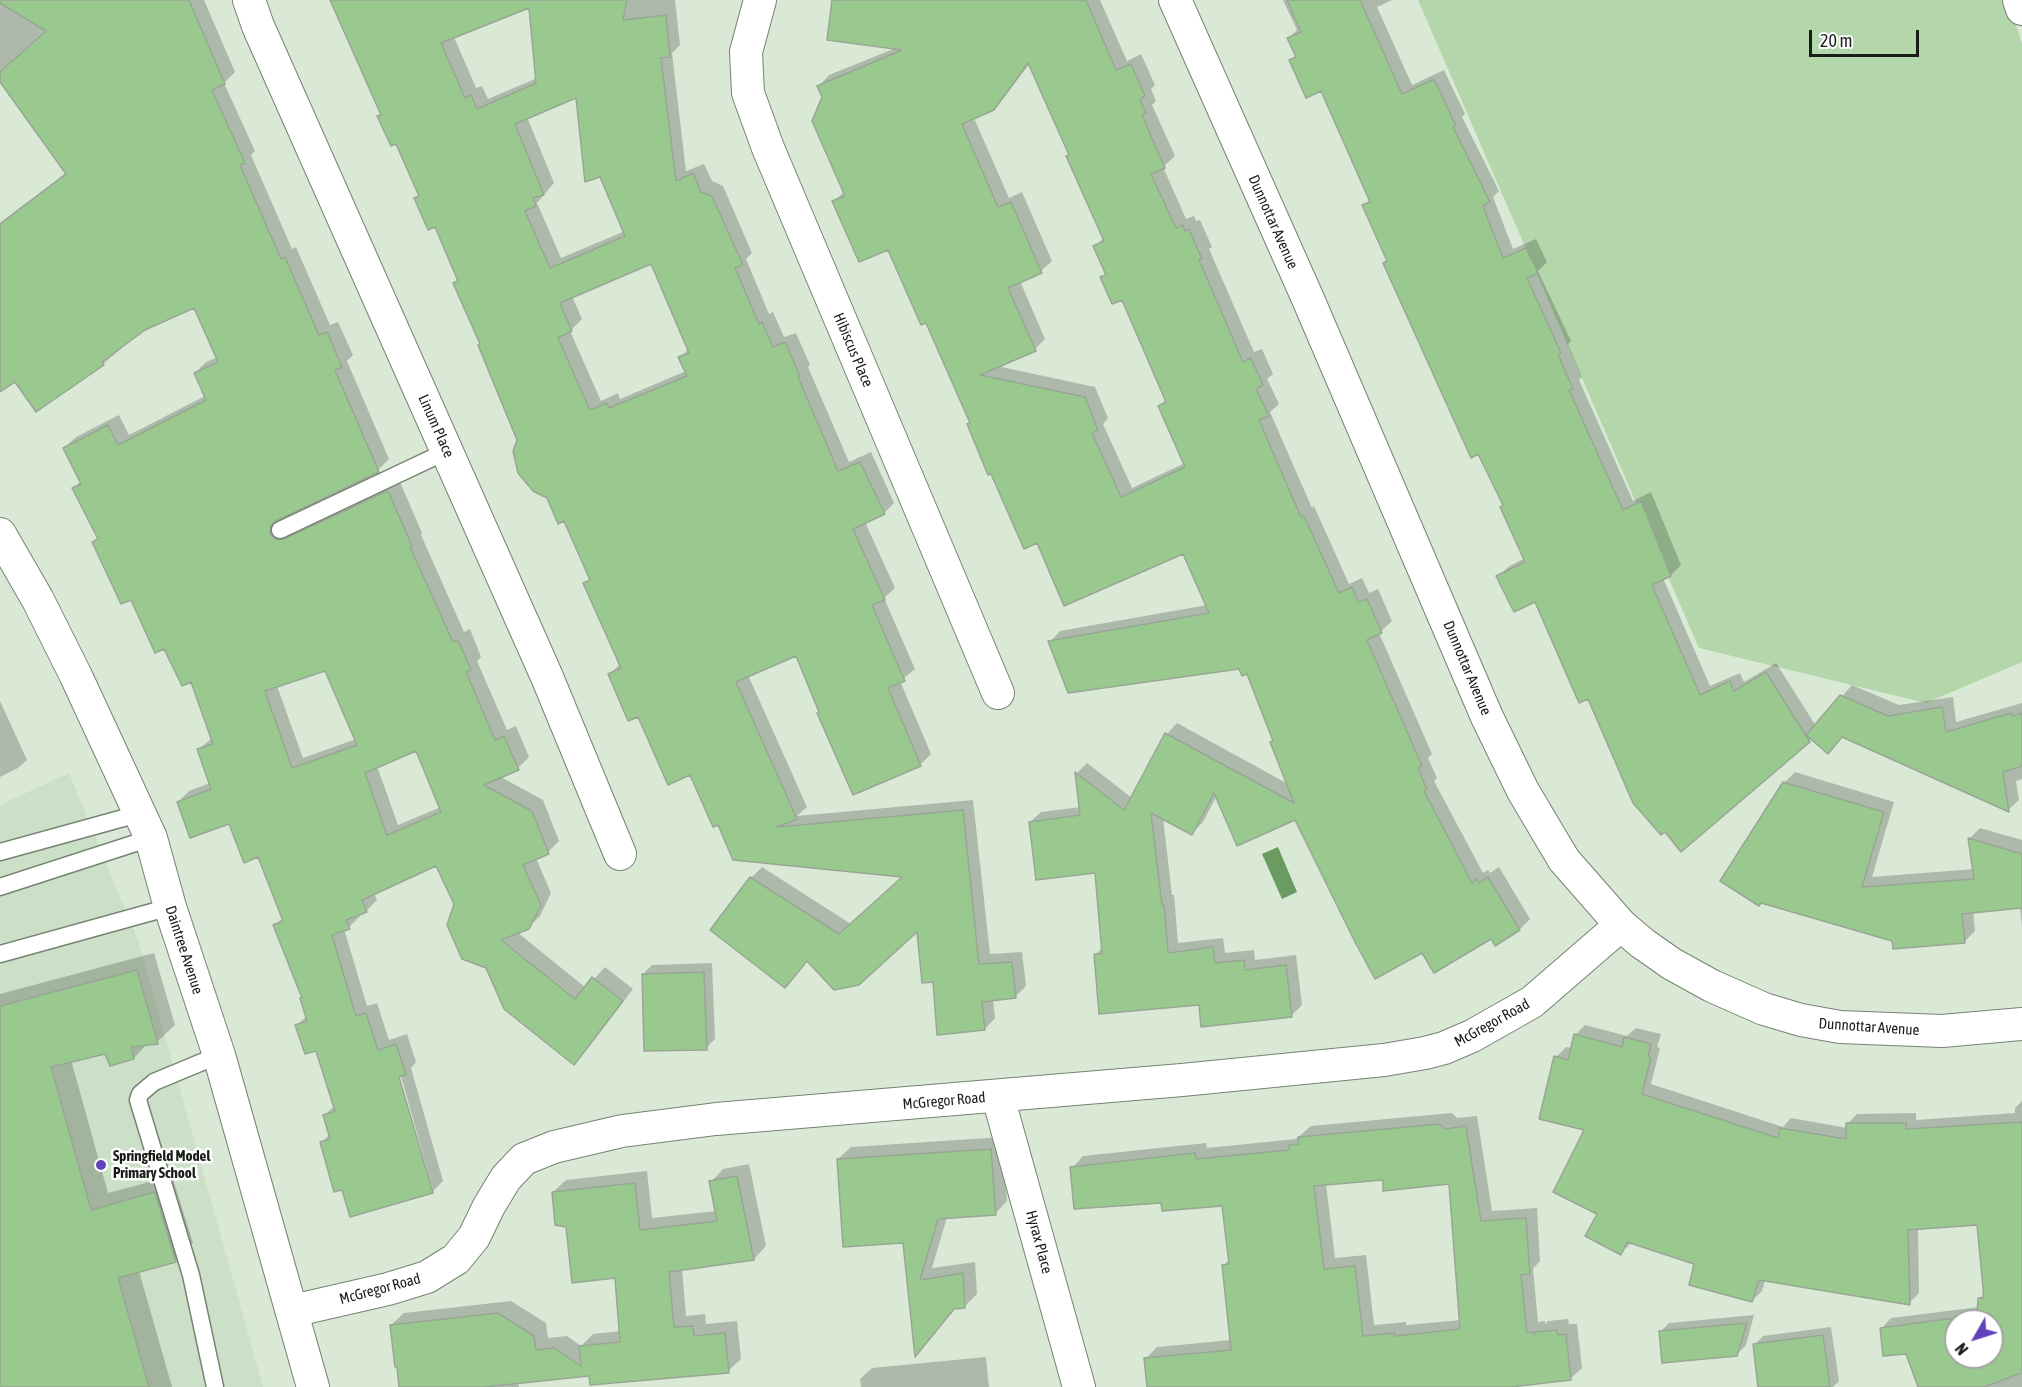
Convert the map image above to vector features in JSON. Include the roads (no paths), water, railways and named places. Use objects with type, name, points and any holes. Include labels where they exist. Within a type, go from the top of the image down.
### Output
[{"type":"street","name":"Linum Place","points":[[249,0],[258,26],[547,677],[620,854]]},
{"type":"street","name":"Hibiscus Place","points":[[760,0],[746,52],[748,93],[768,148],[998,693]]},
{"type":"street","name":"Dunnottar Avenue","points":[[1175,0],[1317,320],[1487,717],[1523,790],[1564,860],[1621,925],[1672,964],[1712,986],[1764,1009],[1801,1020],[1840,1027],[1942,1031],[2022,1024]]},
{"type":"street","points":[[2019,0],[2022,9]]},
{"type":"street","name":"Daintree Avenue","points":[[0,534],[38,600],[76,676],[144,826],[219,1055],[313,1387]]},
{"type":"street","name":"McGregor Road","points":[[292,1311],[398,1286],[427,1276],[456,1259],[474,1237],[506,1178],[524,1159],[554,1147],[622,1131],[716,1119],[998,1097],[1384,1060],[1443,1048],[1480,1032],[1532,1002],[1621,925]]},
{"type":"street","name":"Hyrax Place","points":[[998,1097],[1079,1387]]},
{"type":"lane","points":[[280,530],[447,452]]},
{"type":"lane","points":[[0,852],[144,826]]},
{"type":"lane","points":[[0,887],[144,826]]},
{"type":"lane","points":[[0,954],[170,907]]},
{"type":"lane","points":[[215,1387],[191,1275],[138,1100],[140,1094],[154,1082],[219,1055]]},
{"type":"place","name":"Springfield Model Primary School","points":[[101,1165]]}]
